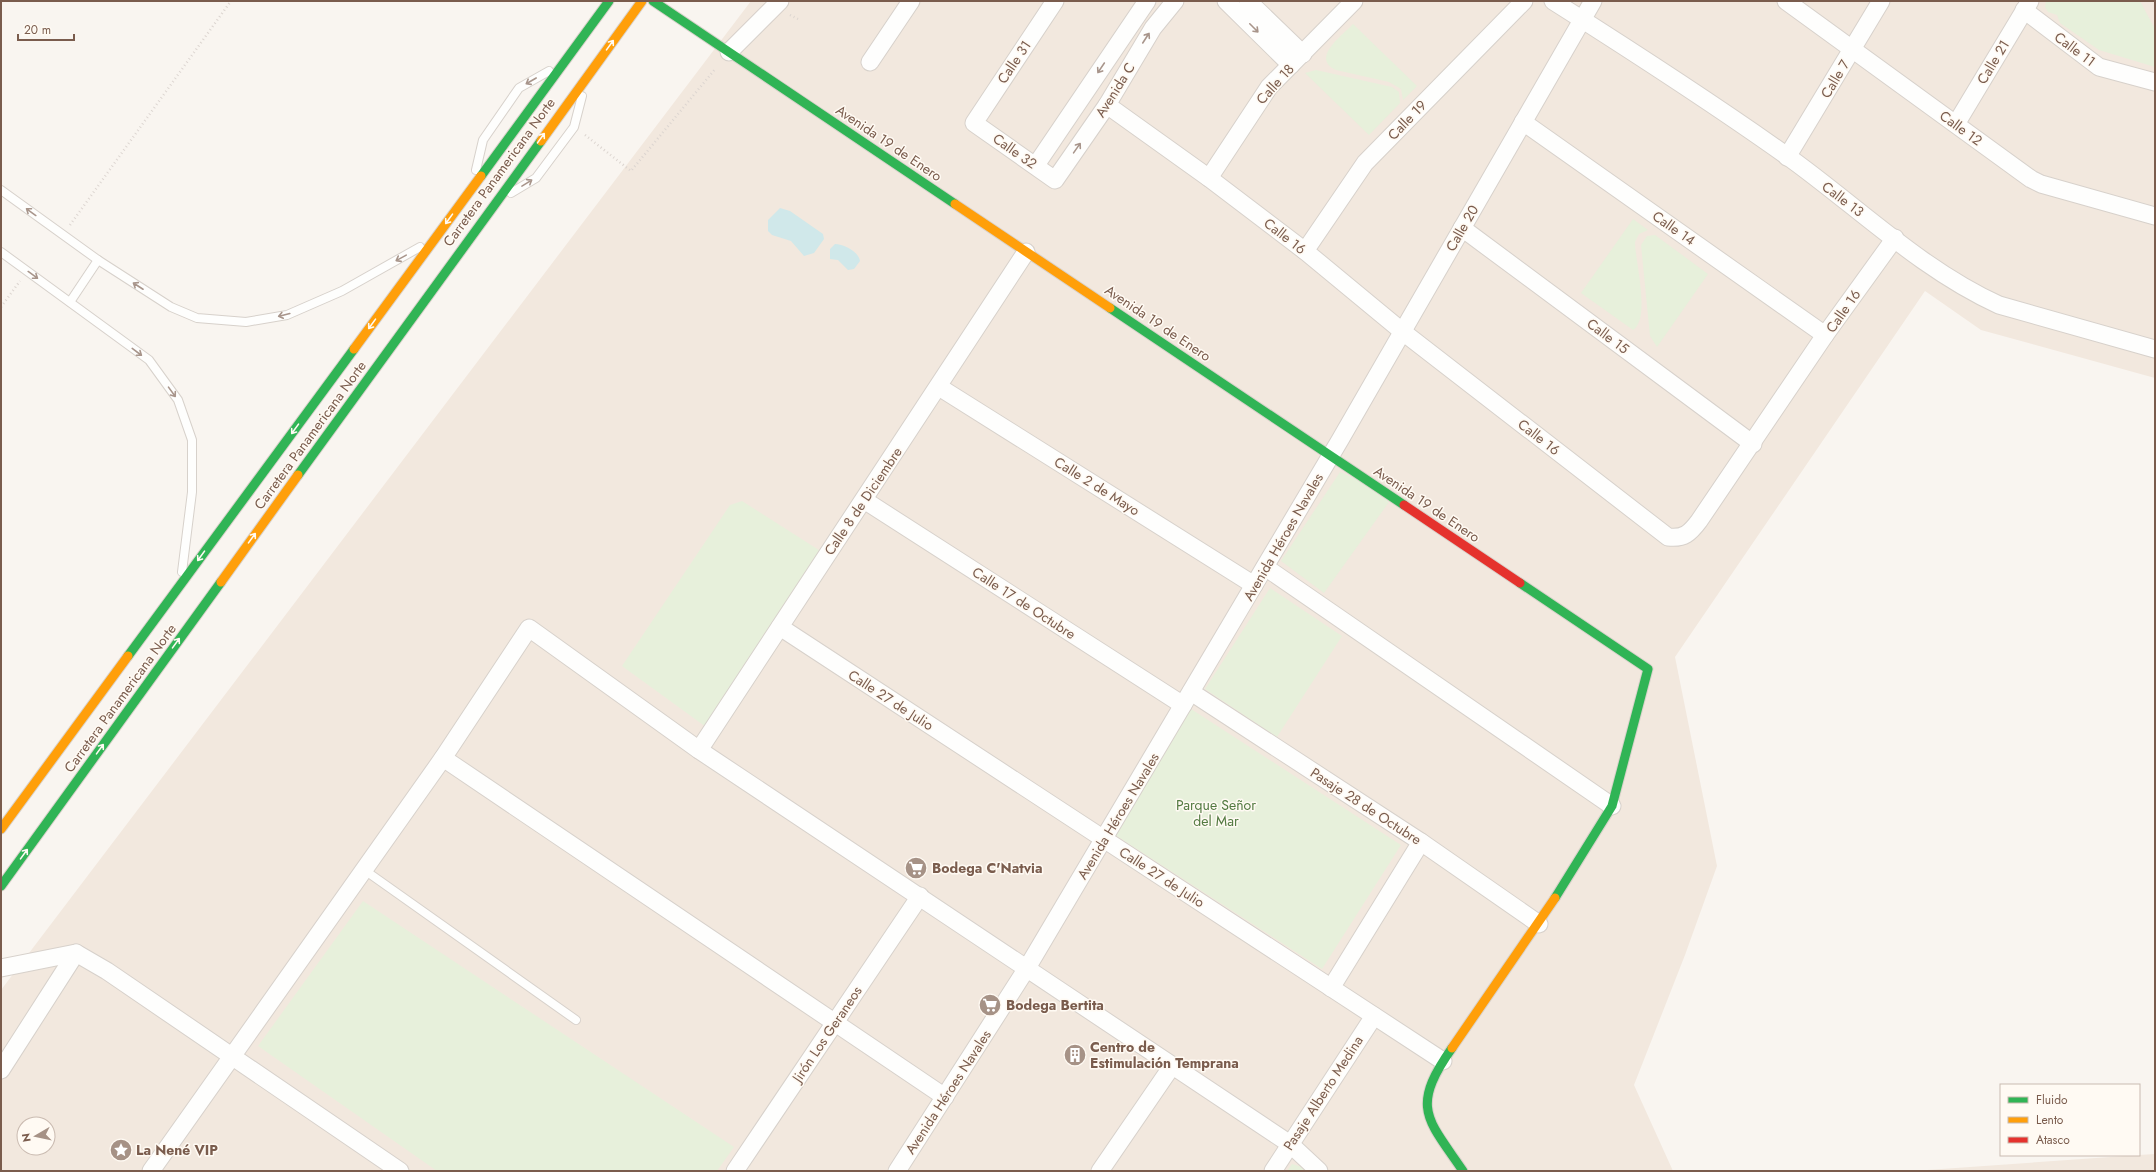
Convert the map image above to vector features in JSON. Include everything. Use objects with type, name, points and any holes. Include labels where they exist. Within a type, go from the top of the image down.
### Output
[{"type":"main road","name":"Carretera Panamericana Norte","points":[[1,829],[610,1]]},
{"type":"main road","name":"Carretera Panamericana Norte","points":[[1,886],[586,76],[642,1]]},
{"type":"main road","name":"Avenida 19 de Enero","points":[[653,1],[1648,668],[1612,806]]},
{"type":"main road","points":[[1463,1171],[1432,1124],[1426,1108],[1427,1095],[1444,1061],[1539,924],[1612,806]]},
{"type":"street","points":[[729,52],[780,1]]},
{"type":"street","points":[[870,62],[911,1]]},
{"type":"street","name":"Calle 31","points":[[974,123],[1055,1]]},
{"type":"street","name":"Avenida C","points":[[1036,165],[1147,1]]},
{"type":"street","name":"Avenida C","points":[[1055,180],[1107,105],[1153,28],[1175,1]]},
{"type":"street","points":[[1226,1],[1297,59]]},
{"type":"street","points":[[1248,1],[1297,59]]},
{"type":"street","name":"Calle 18","points":[[1209,178],[1264,94],[1354,1]]},
{"type":"street","name":"Calle 19","points":[[1306,251],[1365,163],[1524,1]]},
{"type":"street","name":"Calle 13","points":[[1553,1],[1787,156],[1895,238],[1975,294],[1999,305],[2155,349]]},
{"type":"street","name":"Calle 20","points":[[1331,456],[1592,1]]},
{"type":"street","name":"Calle 12","points":[[1786,1],[1853,48],[2031,179],[2041,184],[2155,216]]},
{"type":"street","name":"Calle 7","points":[[1787,156],[1881,1]]},
{"type":"street","name":"Calle 11","points":[[2027,6],[2099,67],[2155,82]]},
{"type":"street","name":"Calle 21","points":[[1956,124],[2027,6]]},
{"type":"street","name":"Calle 16","points":[[1107,105],[1209,178],[1306,251],[1402,332],[1668,537],[1678,538],[1689,534],[1753,444],[1826,335],[1895,238]]},
{"type":"street","name":"Calle 14","points":[[1523,122],[1826,335]]},
{"type":"street","name":"Calle 32","points":[[974,123],[1036,165],[1055,180]]},
{"type":"street","name":"Calle 15","points":[[1462,228],[1753,444]]},
{"type":"street","name":"Calle 8 de Diciembre","points":[[699,750],[939,387],[1026,252]]},
{"type":"street","name":"Calle 2 de Mayo","points":[[939,387],[1254,585]]},
{"type":"street","name":"Avenida Héroes Navales","points":[[897,1171],[1027,968],[1331,456]]},
{"type":"street","name":"Calle 17 de Octubre","points":[[864,500],[1187,698]]},
{"type":"street","points":[[1265,567],[1612,806]]},
{"type":"street","name":"Calle 27 de Julio","points":[[780,627],[1444,1061]]},
{"type":"street","points":[[151,1171],[363,869],[443,758],[529,628],[699,750],[1290,1144],[1319,1171]]},
{"type":"street","name":"Pasaje 28 de Octubre","points":[[1187,698],[1421,842],[1539,924]]},
{"type":"street","points":[[443,758],[945,1097]]},
{"type":"street","points":[[1332,988],[1421,842]]},
{"type":"street","name":"Jirón Los Geraneos","points":[[735,1171],[920,896]]},
{"type":"street","points":[[1,1070],[76,953]]},
{"type":"street","points":[[1,968],[76,953],[107,971],[400,1171]]},
{"type":"street","name":"Pasaje Alberto Medina","points":[[1273,1171],[1374,1016]]},
{"type":"street","points":[[1100,1171],[1172,1066]]},
{"type":"lane","points":[[472,188],[483,140],[519,88],[565,62]]},
{"type":"lane","points":[[494,204],[536,178],[574,127],[586,76]]},
{"type":"lane","points":[[1,190],[98,260],[171,307],[197,318],[246,322],[287,315],[342,291],[435,239]]},
{"type":"lane","points":[[1,252],[149,360],[178,400],[186,418],[192,440],[192,492],[181,583]]},
{"type":"lane","points":[[70,302],[98,260]]},
{"type":"lane","points":[[363,869],[576,1020]]},
{"type":"path","points":[[62,235],[231,1]]},
{"type":"path","points":[[585,135],[631,171],[729,52]]},
{"type":"path","points":[[1,307],[27,271]]},
{"type":"shaded area","points":[[751,1],[2155,1],[2155,378],[1981,330],[1925,291],[1675,657],[1717,866],[1685,955],[1634,1085],[1673,1171],[1,1171],[1,990]]},
{"type":"shaded area","points":[[2155,1154],[2155,1171],[1913,1171],[2140,1156]]},
{"type":"green space","points":[[2046,1],[2140,1],[2155,29],[2155,67],[2099,50],[2060,23],[2057,15],[2048,12],[2045,7]]},
{"type":"green space","points":[[1353,24],[1417,86],[1403,100],[1401,89],[1389,82],[1336,70],[1329,65],[1326,59],[1327,53],[1336,40]]},
{"type":"green space","points":[[1316,70],[1392,87],[1399,92],[1400,103],[1369,135],[1305,73]]},
{"type":"green space","points":[[1633,219],[1648,230],[1639,234],[1635,242],[1642,302],[1638,324],[1633,330],[1581,293]]},
{"type":"green space","points":[[1655,235],[1708,274],[1657,347],[1650,336],[1641,245],[1647,236]]},
{"type":"green space","points":[[1340,472],[1394,495],[1324,593],[1281,561]]},
{"type":"green space","points":[[742,501],[822,552],[706,727],[622,666],[730,505]]},
{"type":"green space","points":[[1270,588],[1342,636],[1277,737],[1205,689]]},
{"type":"green space","name":"Parque Señor del Mar","points":[[1188,707],[1401,845],[1322,969],[1109,831]]},
{"type":"green space","points":[[363,901],[734,1147],[717,1171],[437,1171],[258,1046]]},
{"type":"green space","points":[[1292,1164],[1302,1167],[1307,1171],[1287,1171]]},
{"type":"water","points":[[780,208],[790,211],[823,234],[824,239],[814,253],[804,256],[791,241],[772,235],[768,231],[768,220]]},
{"type":"water","points":[[835,244],[847,247],[857,255],[860,261],[854,269],[848,270],[838,260],[830,259],[830,249]]},
{"type":"traffic: fast","points":[[481,176],[609,1]]},
{"type":"traffic: fast","points":[[653,1],[955,204]]},
{"type":"traffic: fast","points":[[298,475],[541,141]]},
{"type":"traffic: fast","points":[[1110,308],[1404,505]]},
{"type":"traffic: fast","points":[[128,656],[354,349]]},
{"type":"traffic: fast","points":[[1,886],[221,582]]},
{"type":"traffic: fast","points":[[1520,583],[1648,669],[1612,806],[1555,898]]},
{"type":"traffic: fast","points":[[1452,1048],[1439,1068],[1431,1085],[1428,1099],[1428,1112],[1440,1138],[1463,1171]]},
{"type":"traffic: slow","points":[[541,141],[642,1]]},
{"type":"traffic: slow","points":[[354,349],[481,176]]},
{"type":"traffic: slow","points":[[955,204],[1110,308]]},
{"type":"traffic: slow","points":[[221,582],[298,475]]},
{"type":"traffic: slow","points":[[1,829],[128,656]]},
{"type":"traffic: slow","points":[[1452,1048],[1555,898]]},
{"type":"traffic: jam","points":[[1404,505],[1520,583]]},
{"type":"place","name":"Bodega C'Natvia","points":[[916,868]]},
{"type":"place","name":"Bodega Bertita","points":[[990,1005]]},
{"type":"place","name":"Centro de Estimulación Temprana","points":[[1075,1055]]},
{"type":"place","name":"La Nené VIP","points":[[121,1150]]}]
